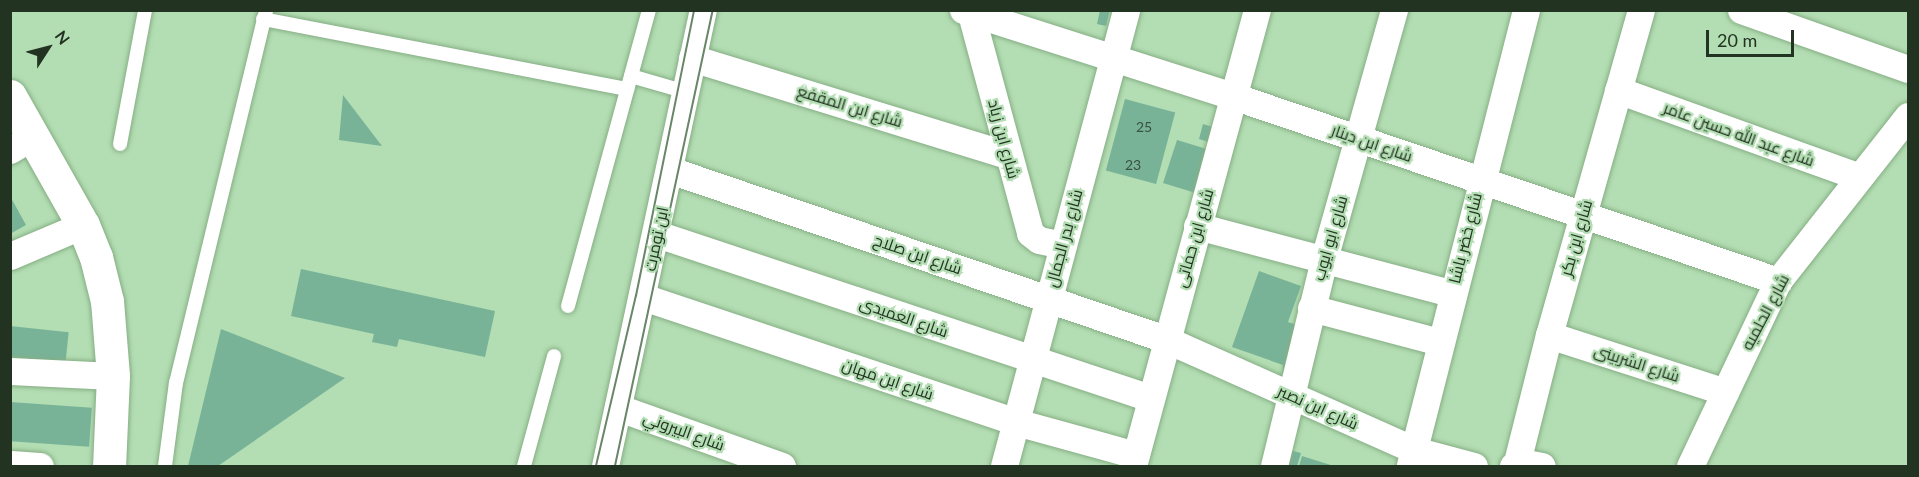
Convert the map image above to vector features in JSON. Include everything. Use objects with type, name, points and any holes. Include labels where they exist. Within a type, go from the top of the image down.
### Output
[{"type":"street","name":"ابن تومرت","points":[[605,466],[657,234],[703,10]]},
{"type":"street","name":"شارع بدر الجمال","points":[[1004,466],[1126,10]]},
{"type":"street","name":"شارع ابن حماتى","points":[[1135,461],[1166,339],[1257,10]]},
{"type":"street","name":"شارع ابو ايوب","points":[[1274,466],[1288,394],[1394,10]]},
{"type":"street","name":"شارع خضر باشا","points":[[1412,458],[1451,293],[1526,10]]},
{"type":"street","name":"شارع ابن بكر","points":[[1522,466],[1549,334],[1641,10]]},
{"type":"street","points":[[1741,10],[1790,18],[1908,69]]},
{"type":"street","name":"شارع ابن دينار","points":[[968,11],[1233,96],[1778,281]]},
{"type":"street","name":"شارع ابن زياد","points":[[968,11],[1030,233],[1039,240],[1062,245]]},
{"type":"street","name":"شارع ابن المقفع","points":[[692,58],[1007,156]]},
{"type":"street","name":"شارع عبد الله حسين عامر","points":[[1618,90],[1860,177]]},
{"type":"street","points":[[10,96],[22,143],[83,225],[107,301],[113,376],[109,466]]},
{"type":"street","name":"شارع الحلميه","points":[[1690,466],[1778,281],[1908,116]]},
{"type":"street","name":"شارع ابن صلاح","points":[[670,170],[1166,339]]},
{"type":"street","points":[[10,256],[83,225]]},
{"type":"street","points":[[1197,226],[1451,293]]},
{"type":"street","name":"شارع العميدى","points":[[657,234],[1150,399]]},
{"type":"street","name":"شارع ابن مهان","points":[[643,297],[1135,461]]},
{"type":"street","points":[[1311,308],[1440,342]]},
{"type":"street","name":"شارع الشربينى","points":[[1549,334],[1725,392]]},
{"type":"street","name":"شارع ابن نصير","points":[[1166,339],[1288,394],[1412,458],[1474,466]]},
{"type":"street","points":[[10,371],[113,376]]},
{"type":"street","name":"شارع البيروني","points":[[619,408],[782,466]]},
{"type":"street","points":[[10,464],[40,466]]},
{"type":"lane","points":[[120,144],[145,10]]},
{"type":"lane","points":[[568,306],[649,10]]},
{"type":"lane","points":[[165,466],[176,383],[265,15],[686,92]]},
{"type":"lane","points":[[524,466],[554,356]]},
{"type":"building","points":[[1100,10],[1110,10],[1106,26],[1097,24]]},
{"type":"building","points":[[343,95],[382,146],[339,140]]},
{"type":"building","points":[[1125,99],[1175,112],[1156,184],[1106,170]]},
{"type":"building","points":[[1203,124],[1219,129],[1199,194],[1163,183],[1177,140],[1210,150],[1212,143],[1199,139]]},
{"type":"building","points":[[10,196],[26,225],[10,234]]},
{"type":"building","points":[[301,269],[495,311],[485,357],[399,339],[397,347],[372,342],[374,334],[291,316]]},
{"type":"building","points":[[1259,271],[1301,286],[1288,322],[1300,326],[1283,375],[1283,365],[1232,347]]},
{"type":"building","points":[[10,326],[69,332],[65,363],[10,357]]},
{"type":"building","points":[[221,329],[345,378],[218,466],[188,466]]},
{"type":"building","points":[[10,402],[92,408],[89,447],[10,441]]},
{"type":"building","points":[[1289,450],[1301,453],[1297,466],[1284,466]]},
{"type":"building","points":[[1302,456],[1334,466],[1299,466]]},
{"type":"tram line","points":[[596,466],[636,296],[694,10]]},
{"type":"tram line","points":[[615,466],[713,10]]}]
